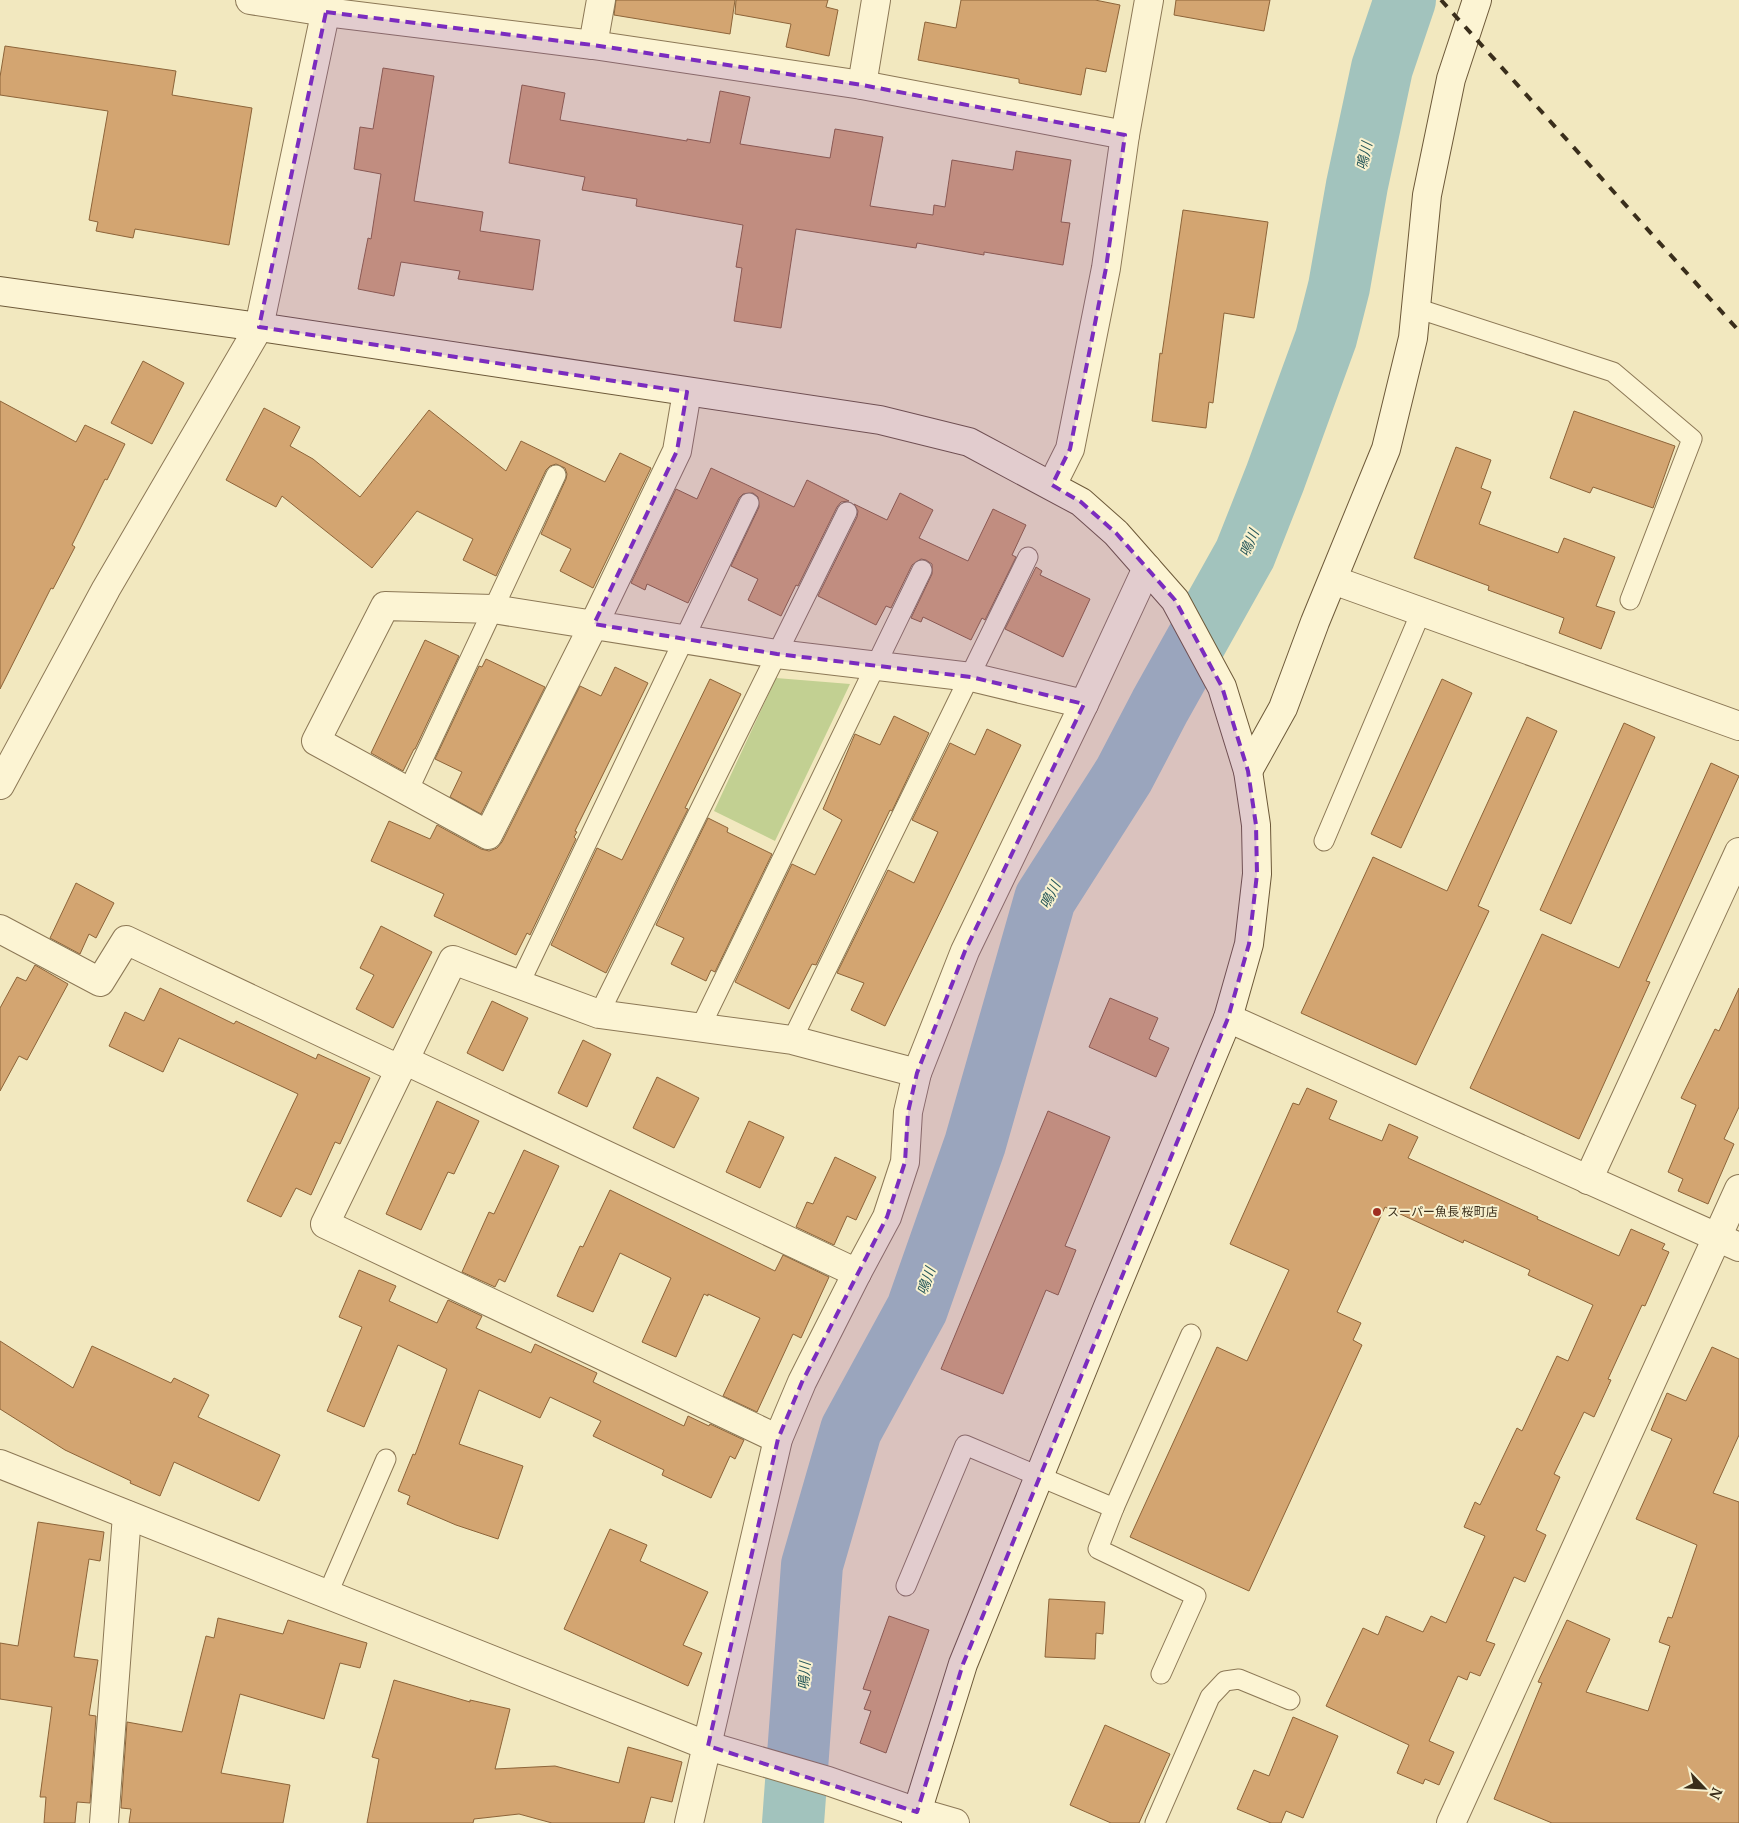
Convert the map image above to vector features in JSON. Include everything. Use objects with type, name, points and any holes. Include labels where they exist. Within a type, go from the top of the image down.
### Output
[{"type":"street","points":[[250,0],[327,6],[862,85],[1125,135]]},
{"type":"street","points":[[593,45],[601,0]]},
{"type":"street","points":[[862,85],[876,0]]},
{"type":"street","points":[[1052,485],[1070,449],[1106,268],[1125,135],[1149,0]]},
{"type":"street","points":[[1248,771],[1283,708],[1386,449],[1413,338],[1427,195],[1451,79],[1477,0]]},
{"type":"street","points":[[0,785],[106,589],[259,327],[327,6]]},
{"type":"street","points":[[0,291],[259,327],[880,420],[969,442],[1081,502],[1116,534],[1175,600],[1222,687],[1248,771],[1256,824],[1257,874],[1249,944],[1228,1018],[963,1664],[916,1818]]},
{"type":"street","points":[[687,392],[677,451],[594,624],[488,835],[316,741],[386,606],[493,609],[594,624],[777,654],[971,677],[1084,704]]},
{"type":"street","points":[[689,1823],[778,1439],[802,1382],[887,1217],[905,1162],[908,1112],[917,1073],[965,950],[1084,704],[1147,568]]},
{"type":"street","points":[[1333,580],[1739,726]]},
{"type":"street","points":[[1588,1180],[1739,852]]},
{"type":"street","points":[[0,929],[100,982],[126,940],[857,1273]]},
{"type":"street","points":[[778,1439],[325,1224],[453,960],[599,1014],[792,1040],[917,1073]]},
{"type":"street","points":[[1228,1018],[1728,1242]]},
{"type":"street","points":[[1450,1823],[1728,1242],[1739,1189]]},
{"type":"street","points":[[0,1464],[328,1593],[708,1746],[828,1781],[916,1818],[955,1823]]},
{"type":"street","points":[[104,1823],[127,1515]]},
{"type":"lane","points":[[1416,308],[1613,372],[1692,440],[1630,600]]},
{"type":"lane","points":[[408,791],[556,475]]},
{"type":"lane","points":[[519,985],[749,503]]},
{"type":"lane","points":[[599,1014],[847,512]]},
{"type":"lane","points":[[792,1040],[1028,557]]},
{"type":"lane","points":[[700,1028],[922,570]]},
{"type":"lane","points":[[1324,841],[1422,612]]},
{"type":"lane","points":[[1161,1674],[1196,1596],[1098,1549],[1114,1508],[1192,1334]]},
{"type":"lane","points":[[906,1586],[965,1445],[1114,1508]]},
{"type":"lane","points":[[328,1593],[386,1459]]},
{"type":"lane","points":[[1155,1823],[1210,1697],[1226,1681],[1239,1679],[1290,1700]]},
{"type":"highlighted area","points":[[326,12],[593,45],[862,85],[1125,135],[1106,268],[1070,449],[1052,485],[1081,502],[1116,533],[1175,600],[1222,687],[1248,771],[1256,825],[1257,874],[1249,944],[1228,1018],[963,1664],[917,1812],[708,1746],[778,1439],[802,1382],[887,1217],[905,1162],[908,1112],[917,1073],[965,951],[1084,704],[971,677],[777,654],[594,624],[677,451],[687,392],[259,327]]},
{"type":"green space","points":[[776,678],[850,684],[775,841],[714,811]]},
{"type":"building","points":[[616,0],[735,0],[730,34],[614,15]]},
{"type":"building","points":[[736,0],[828,0],[826,7],[838,10],[829,56],[786,47],[791,24],[735,14]]},
{"type":"building","points":[[961,0],[1095,0],[1120,5],[1106,72],[1086,68],[1081,95],[1019,83],[1019,79],[918,60],[925,22],[956,28]]},
{"type":"building","points":[[1176,0],[1270,0],[1264,31],[1174,15]]},
{"type":"building","points":[[5,46],[176,71],[172,95],[252,108],[229,245],[135,229],[133,238],[96,231],[98,222],[89,220],[108,111],[0,95],[0,77]]},
{"type":"building","points":[[383,68],[434,76],[414,201],[483,212],[480,231],[540,240],[533,290],[458,279],[460,271],[401,262],[394,296],[358,289],[368,238],[371,239],[381,174],[354,169],[360,127],[373,129]]},
{"type":"building","points":[[522,85],[565,93],[560,120],[687,141],[687,139],[710,143],[720,91],[750,97],[740,144],[830,158],[835,129],[883,137],[870,206],[933,215],[934,205],[945,207],[952,160],[1013,170],[1016,151],[1071,160],[1061,222],[1070,223],[1063,265],[984,252],[984,255],[917,243],[916,248],[796,229],[781,328],[734,321],[742,268],[736,267],[743,225],[636,206],[637,199],[582,190],[585,177],[509,163]]},
{"type":"building","points":[[1183,210],[1268,222],[1254,318],[1224,313],[1213,403],[1209,402],[1206,428],[1152,421],[1160,353],[1162,354]]},
{"type":"building","points":[[143,361],[184,383],[152,444],[111,423]]},
{"type":"building","points":[[0,401],[76,442],[85,425],[125,444],[72,545],[75,547],[53,589],[51,588],[0,689]]},
{"type":"building","points":[[264,408],[300,427],[290,446],[313,459],[360,497],[429,410],[506,471],[521,441],[605,482],[620,453],[651,468],[593,588],[560,571],[571,549],[541,534],[566,479],[565,468],[556,464],[546,470],[496,576],[463,560],[473,539],[417,511],[372,568],[282,496],[276,507],[226,480]]},
{"type":"building","points":[[1574,411],[1675,446],[1653,508],[1593,487],[1590,493],[1550,478]]},
{"type":"building","points":[[1456,447],[1491,460],[1481,488],[1491,492],[1479,524],[1558,553],[1564,538],[1615,557],[1596,606],[1615,612],[1601,649],[1559,633],[1564,618],[1488,590],[1489,586],[1414,558]]},
{"type":"building","points":[[711,468],[794,507],[807,480],[849,501],[841,502],[837,507],[781,616],[748,600],[758,579],[731,566],[759,507],[758,497],[753,493],[743,494],[739,498],[688,603],[647,584],[645,590],[631,583],[676,489],[697,499]]},
{"type":"building","points":[[900,493],[933,510],[919,538],[968,561],[993,509],[1026,525],[1012,555],[1016,557],[985,620],[982,618],[971,640],[923,617],[921,622],[911,618],[932,574],[932,564],[926,560],[921,559],[912,565],[891,608],[886,606],[876,625],[818,596],[857,517],[858,511],[854,504],[887,520]]},
{"type":"building","points":[[1036,567],[1042,571],[1040,575],[1090,599],[1063,657],[1005,629]]},
{"type":"building","points":[[425,640],[459,656],[403,771],[371,753]]},
{"type":"building","points":[[486,659],[545,687],[481,814],[450,797],[462,772],[435,759],[479,666],[482,667]]},
{"type":"building","points":[[615,667],[648,683],[575,831],[577,832],[574,837],[576,839],[530,935],[527,933],[516,955],[434,916],[444,894],[371,861],[389,821],[430,839],[437,825],[481,849],[489,851],[497,848],[502,842],[580,686],[601,696]]},
{"type":"building","points":[[710,679],[741,694],[685,808],[688,809],[606,973],[551,945],[597,848],[622,860]]},
{"type":"building","points":[[1442,679],[1472,693],[1401,848],[1371,834]]},
{"type":"building","points":[[894,716],[929,733],[816,965],[812,964],[789,1009],[735,982],[792,864],[815,875],[842,820],[823,809],[855,734],[880,745]]},
{"type":"building","points":[[1527,717],[1557,731],[1478,906],[1489,911],[1416,1065],[1301,1013],[1373,857],[1447,891]]},
{"type":"building","points":[[1624,723],[1655,737],[1571,924],[1540,910]]},
{"type":"building","points":[[987,729],[1021,745],[885,1026],[851,1010],[864,983],[837,973],[888,870],[914,883],[938,832],[912,820],[950,743],[975,755]]},
{"type":"building","points":[[1711,763],[1739,776],[1646,981],[1650,982],[1579,1139],[1470,1088],[1542,934],[1619,968]]},
{"type":"building","points":[[708,818],[728,828],[727,832],[772,854],[715,972],[711,970],[706,981],[671,964],[684,938],[656,925]]},
{"type":"building","points":[[76,883],[114,903],[96,938],[89,934],[80,954],[50,938]]},
{"type":"building","points":[[381,926],[432,952],[393,1028],[356,1009],[374,975],[360,968]]},
{"type":"building","points":[[35,965],[68,984],[27,1060],[19,1056],[0,1091],[0,1008],[17,977],[26,981]]},
{"type":"building","points":[[160,988],[234,1024],[236,1021],[316,1059],[318,1054],[370,1078],[340,1144],[335,1142],[311,1195],[296,1188],[281,1217],[247,1201],[298,1094],[179,1038],[163,1072],[109,1046],[125,1012],[144,1021]]},
{"type":"building","points":[[1739,988],[1739,1107],[1724,1139],[1734,1144],[1708,1204],[1678,1191],[1683,1179],[1668,1172],[1696,1105],[1681,1098],[1715,1029],[1719,1031]]},
{"type":"building","points":[[1110,998],[1158,1018],[1149,1039],[1169,1048],[1156,1077],[1089,1047]]},
{"type":"building","points":[[492,1001],[528,1018],[503,1071],[467,1053]]},
{"type":"building","points":[[583,1040],[611,1054],[587,1107],[558,1093]]},
{"type":"building","points":[[657,1077],[699,1098],[674,1148],[633,1128]]},
{"type":"building","points":[[1307,1088],[1337,1101],[1329,1119],[1382,1141],[1389,1124],[1418,1137],[1408,1158],[1538,1217],[1537,1219],[1619,1256],[1631,1229],[1665,1244],[1662,1249],[1669,1252],[1645,1306],[1642,1305],[1608,1379],[1611,1380],[1594,1417],[1584,1412],[1554,1474],[1560,1477],[1536,1530],[1546,1535],[1525,1582],[1514,1577],[1486,1641],[1495,1644],[1480,1676],[1470,1672],[1467,1680],[1458,1676],[1429,1741],[1454,1752],[1439,1785],[1425,1779],[1423,1784],[1397,1773],[1409,1745],[1326,1706],[1363,1628],[1378,1635],[1386,1616],[1423,1632],[1431,1616],[1446,1623],[1485,1536],[1464,1527],[1475,1502],[1480,1505],[1517,1428],[1522,1431],[1557,1356],[1568,1361],[1593,1305],[1528,1275],[1530,1270],[1464,1240],[1463,1243],[1385,1207],[1337,1312],[1361,1323],[1353,1340],[1362,1345],[1249,1591],[1130,1537],[1217,1347],[1247,1361],[1289,1270],[1230,1244],[1293,1103],[1299,1105]]},
{"type":"building","points":[[437,1101],[479,1121],[454,1174],[448,1172],[421,1230],[386,1214]]},
{"type":"building","points":[[1048,1111],[1110,1137],[1065,1246],[1076,1250],[1058,1295],[1046,1290],[1003,1394],[941,1369]]},
{"type":"building","points":[[749,1121],[784,1137],[760,1188],[726,1172]]},
{"type":"building","points":[[524,1150],[559,1166],[505,1282],[499,1279],[495,1287],[462,1272],[489,1212],[494,1214]]},
{"type":"building","points":[[835,1157],[876,1177],[856,1220],[847,1216],[834,1245],[796,1227],[807,1202],[813,1204]]},
{"type":"building","points":[[610,1190],[775,1271],[783,1255],[829,1277],[801,1338],[793,1334],[757,1412],[723,1396],[760,1318],[708,1294],[708,1296],[704,1294],[676,1357],[642,1342],[671,1278],[620,1253],[593,1312],[557,1296],[580,1246],[583,1247]]},
{"type":"building","points":[[359,1270],[396,1286],[389,1301],[437,1323],[448,1300],[482,1316],[476,1328],[531,1353],[535,1344],[597,1373],[593,1382],[684,1426],[688,1416],[744,1440],[735,1459],[730,1456],[711,1498],[662,1475],[664,1470],[593,1436],[601,1421],[550,1397],[540,1418],[479,1390],[459,1444],[523,1466],[498,1539],[456,1525],[407,1504],[410,1496],[398,1491],[413,1454],[415,1455],[447,1369],[398,1345],[364,1427],[327,1411],[362,1327],[339,1317]]},
{"type":"building","points":[[0,1341],[73,1388],[92,1346],[171,1383],[174,1378],[209,1395],[198,1417],[280,1455],[259,1501],[174,1462],[160,1496],[65,1450],[0,1409]]},
{"type":"building","points":[[1712,1347],[1739,1359],[1739,1435],[1713,1493],[1739,1502],[1739,1823],[1552,1823],[1494,1799],[1542,1683],[1538,1682],[1567,1620],[1610,1639],[1586,1692],[1648,1711],[1670,1646],[1659,1642],[1668,1617],[1672,1618],[1697,1545],[1636,1519],[1672,1439],[1651,1430],[1667,1393],[1686,1401]]},
{"type":"building","points":[[38,1522],[104,1532],[100,1561],[89,1559],[74,1657],[98,1660],[89,1715],[96,1716],[90,1803],[77,1802],[75,1823],[44,1823],[46,1797],[40,1797],[52,1707],[0,1699],[0,1643],[18,1646]]},
{"type":"building","points":[[610,1529],[647,1545],[640,1561],[708,1592],[683,1645],[702,1653],[688,1686],[564,1629]]},
{"type":"building","points":[[1049,1599],[1105,1602],[1103,1634],[1096,1633],[1095,1659],[1045,1657]]},
{"type":"building","points":[[889,1616],[929,1630],[886,1753],[860,1743],[871,1711],[864,1709],[871,1691],[863,1689]]},
{"type":"building","points":[[218,1618],[283,1634],[288,1620],[367,1643],[360,1668],[340,1663],[324,1719],[240,1694],[221,1773],[290,1785],[283,1823],[129,1823],[131,1809],[121,1808],[127,1722],[182,1732],[206,1636],[214,1638]]},
{"type":"building","points":[[394,1680],[470,1702],[470,1700],[510,1709],[495,1769],[555,1766],[619,1783],[628,1747],[682,1762],[672,1802],[651,1797],[644,1823],[552,1823],[519,1814],[474,1819],[473,1823],[367,1823],[379,1759],[372,1757]]},
{"type":"building","points":[[1293,1717],[1338,1736],[1303,1818],[1286,1811],[1281,1823],[1271,1823],[1237,1809],[1254,1770],[1269,1776]]},
{"type":"building","points":[[1105,1725],[1170,1754],[1139,1823],[1111,1823],[1070,1805]]},
{"type":"waterway","name":"鳴川","points":[[793,1823],[812,1565],[851,1430],[917,1309],[975,1144],[1045,899],[1124,775],[1160,706],[1245,554],[1275,478],[1326,338],[1339,287],[1357,185],[1382,68],[1405,0]]},
{"type":"railway","points":[[1441,0],[1739,331]]},
{"type":"place","name":"スーパー魚長 桜町店","points":[[1377,1212]]}]
